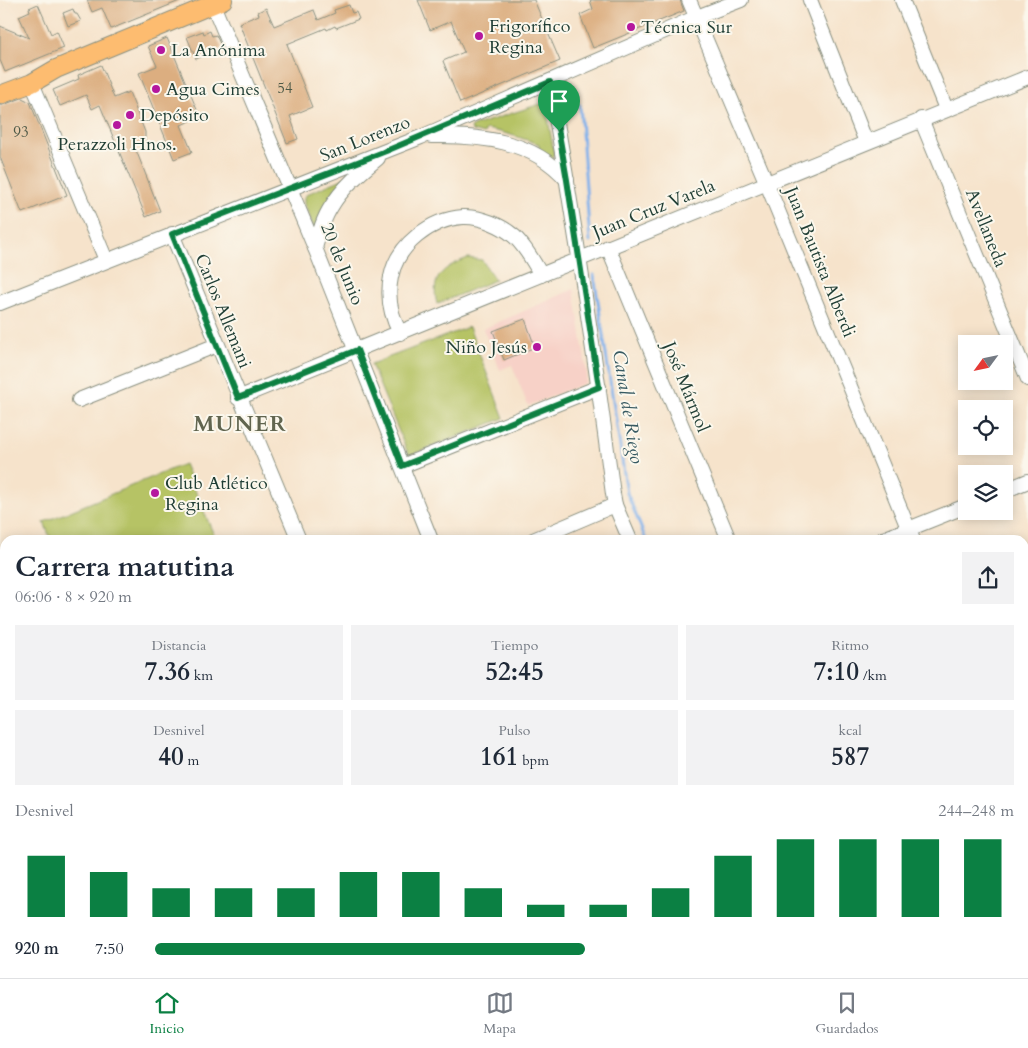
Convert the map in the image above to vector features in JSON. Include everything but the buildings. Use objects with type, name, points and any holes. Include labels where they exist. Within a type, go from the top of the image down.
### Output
[{"type":"main road","points":[[0,95],[32,83],[56,69],[215,1]]},
{"type":"main road","points":[[0,86],[29,75],[56,69]]},
{"type":"street","name":"Juan Bautista Alberdi","points":[[690,0],[911,534]]},
{"type":"street","name":"San Lorenzo","points":[[0,303],[421,137],[697,17],[741,0]]},
{"type":"street","points":[[810,0],[866,142]]},
{"type":"street","points":[[902,0],[946,109]]},
{"type":"street","name":"20 de Junio","points":[[215,1],[357,350],[429,535]]},
{"type":"street","name":"Juan Cruz Varela","points":[[238,398],[1028,77]]},
{"type":"street","points":[[550,82],[599,387],[615,505],[628,535]]},
{"type":"street","points":[[32,83],[106,260]]},
{"type":"street","name":"Avellaneda","points":[[921,120],[1028,379]]},
{"type":"street","points":[[421,137],[455,136],[513,144],[556,167],[567,180]]},
{"type":"street","points":[[315,248],[324,220],[331,206],[347,187],[386,151]]},
{"type":"street","points":[[400,333],[389,302],[391,277],[399,255],[413,239],[429,227],[448,219],[465,216],[498,226],[514,236],[524,247],[541,275]]},
{"type":"street","name":"Carlos Allemani","points":[[172,234],[238,398],[297,535]]},
{"type":"street","name":"José Mármol","points":[[608,247],[727,535]]},
{"type":"street","points":[[79,400],[217,345]]},
{"type":"street","points":[[402,466],[599,387]]},
{"type":"street","points":[[1013,487],[1028,481]]},
{"type":"street","points":[[545,535],[615,505]]},
{"type":"street","points":[[911,534],[958,510]]},
{"type":"shaded area","name":"Niño Jesús","points":[[574,289],[587,374],[585,383],[528,406],[512,365],[500,370],[483,329]]},
{"type":"green space","points":[[544,104],[546,107],[554,153],[551,157],[539,150],[539,144],[506,133],[486,129],[484,134],[472,131],[471,128],[473,126]]},
{"type":"green space","points":[[345,178],[327,202],[315,230],[304,204],[304,197],[309,193]]},
{"type":"green space","points":[[468,258],[482,260],[495,280],[437,304],[436,286],[441,274],[452,265]]},
{"type":"green space","points":[[469,327],[504,418],[409,456],[371,364]]},
{"type":"green space","name":"Club Atlético Regina","points":[[184,464],[214,535],[49,535],[44,522]]},
{"type":"waterway","name":"Canal de Riego","points":[[580,105],[590,242]]},
{"type":"waterway","name":"Canal de Riego","points":[[594,275],[627,493],[644,535]]},
{"type":"place","name":"Técnica Sur","points":[[631,27]]},
{"type":"place","name":"Frigorífico Regina","points":[[479,36]]},
{"type":"place","name":"La Anónima","points":[[161,50]]},
{"type":"place","name":"Agua Cimes","points":[[156,89]]},
{"type":"place","name":"Depósito","points":[[130,115]]},
{"type":"place","name":"Perazzoli Hnos.","points":[[117,125]]},
{"type":"place","name":"Niño Jesús","points":[[537,347]]},
{"type":"place","name":"Club Atlético Regina","points":[[155,493]]},
{"type":"district","name":"MUNER","points":[[240,424]]},
{"type":"route","points":[[550,82],[559,131],[599,387],[402,466],[357,350],[238,398],[172,234],[421,137],[550,82]]}]
